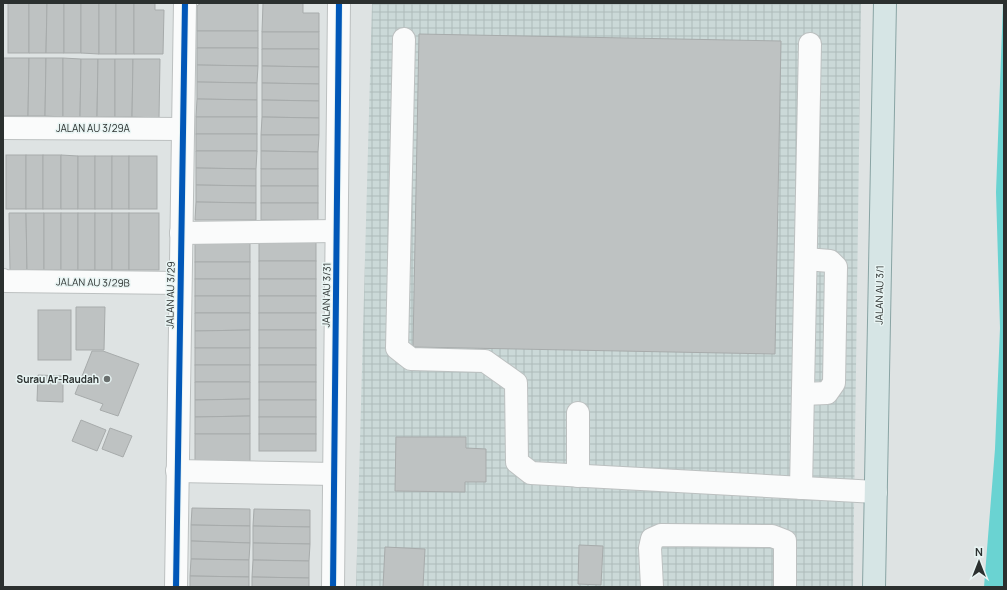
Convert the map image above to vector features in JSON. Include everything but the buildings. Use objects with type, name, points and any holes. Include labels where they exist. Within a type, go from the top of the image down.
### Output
[{"type":"main road","name":"JALAN AU 3/1","points":[[874,587],[885,3]]},
{"type":"street","name":"JALAN AU 3/29","points":[[176,587],[185,3]]},
{"type":"street","name":"JALAN AU 3/31","points":[[333,587],[339,3]]},
{"type":"street","points":[[404,39],[397,348],[411,359],[485,361],[516,383],[517,462],[531,473],[876,492]]},
{"type":"street","points":[[801,488],[810,44]]},
{"type":"street","name":"JALAN AU 3/29A","points":[[3,128],[183,129]]},
{"type":"street","points":[[181,233],[336,231]]},
{"type":"street","points":[[803,394],[828,393],[834,383],[836,267],[830,261],[806,260]]},
{"type":"street","name":"JALAN AU 3/29B","points":[[4,280],[180,283]]},
{"type":"street","points":[[578,413],[578,476]]},
{"type":"street","points":[[178,471],[334,474]]},
{"type":"street","points":[[652,587],[650,548],[652,539],[661,534],[772,536],[785,541],[785,587]]},
{"type":"shaded area","points":[[372,3],[861,3],[853,587],[356,587]]},
{"type":"water","points":[[1003,3],[1004,587],[984,587],[995,449],[1000,328],[996,192]]},
{"type":"cycle path","points":[[176,587],[185,3]]},
{"type":"cycle path","points":[[333,587],[339,3]]},
{"type":"place","name":"Surau Ar-Raudah","points":[[107,379]]}]
